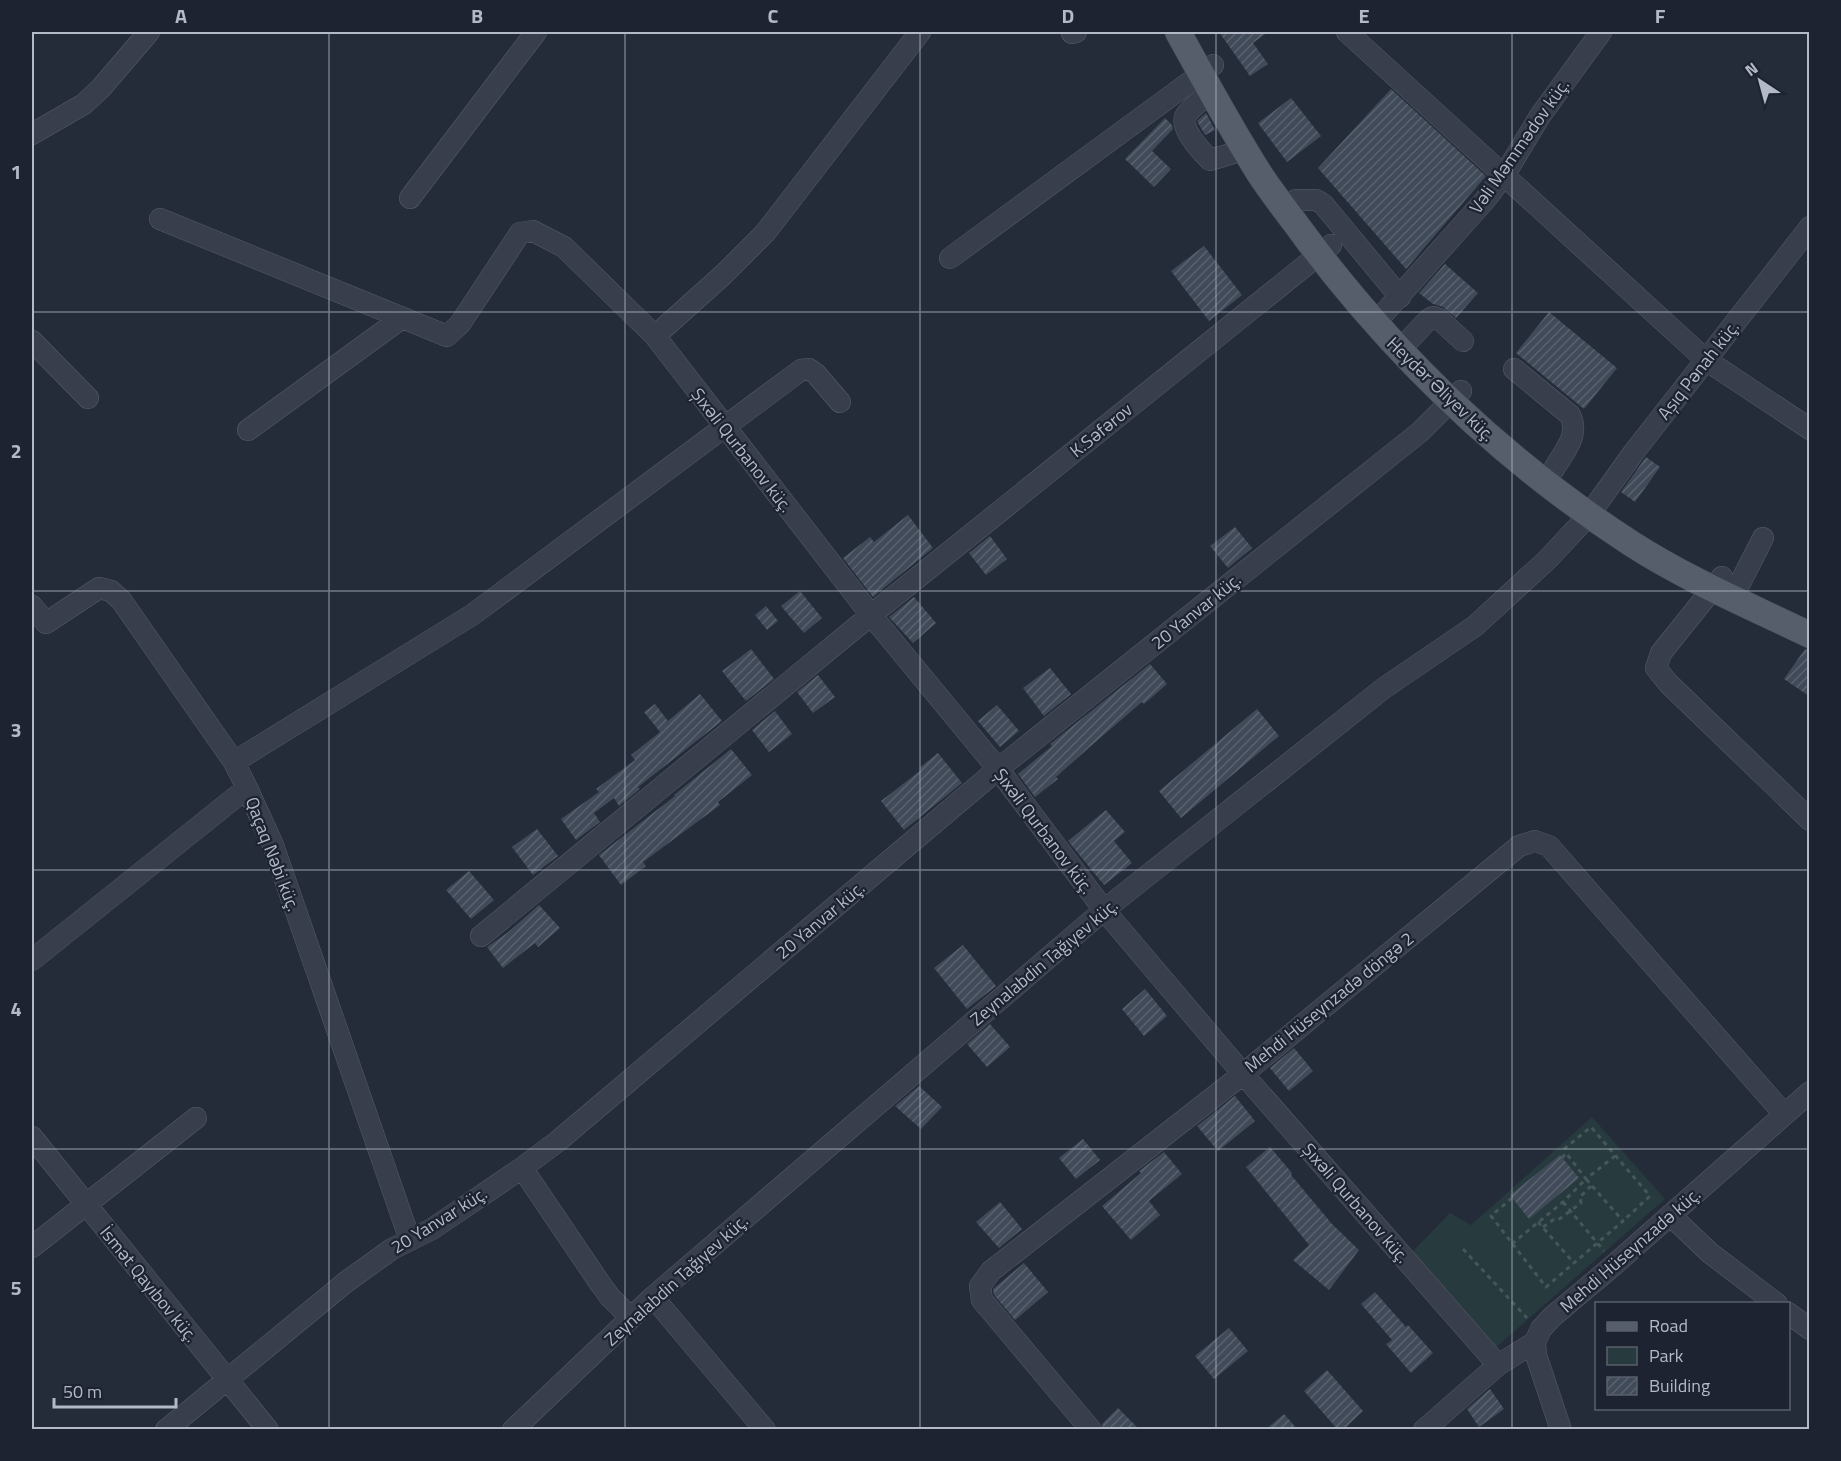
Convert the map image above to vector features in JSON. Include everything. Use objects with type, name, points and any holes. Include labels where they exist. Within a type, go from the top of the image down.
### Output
[{"type":"main road","name":"Heydər Əliyev küç.","points":[[1178,32],[1296,200],[1325,250],[1376,324],[1456,397],[1554,469],[1634,545],[1809,618]]},
{"type":"main road","name":"Heydər Əliyev küç.","points":[[1195,32],[1208,77],[1244,150],[1278,200],[1325,250],[1392,304],[1410,339],[1456,397],[1510,455],[1594,509]]},
{"type":"main road","name":"Heydər Əliyev küç.","points":[[1725,584],[1809,635]]},
{"type":"street","points":[[32,134],[84,104],[101,88],[149,32]]},
{"type":"street","points":[[410,198],[536,32]]},
{"type":"street","points":[[655,336],[724,274],[765,233],[920,32]]},
{"type":"street","points":[[1347,32],[1706,360],[1809,429]]},
{"type":"street","name":"Vəli Məmmədov küç.","points":[[1392,304],[1467,222],[1505,174],[1540,116],[1602,32]]},
{"type":"street","points":[[1208,77],[1184,116],[1185,129],[1210,159],[1244,150]]},
{"type":"street","points":[[950,258],[1208,77]]},
{"type":"street","points":[[1296,200],[1316,200],[1323,204],[1392,304]]},
{"type":"street","points":[[160,219],[402,318]]},
{"type":"street","name":"Aşıq Pənah küç.","points":[[1594,509],[1634,452],[1809,227]]},
{"type":"street","name":"Şıxəli Qurbanov küç.","points":[[402,318],[447,336],[460,324],[520,233],[533,231],[564,247],[655,336],[871,615],[998,769],[1104,910],[1243,1074],[1498,1365]]},
{"type":"street","name":"K.Səfərov","points":[[481,936],[871,615],[1325,250]]},
{"type":"street","points":[[1410,339],[1433,317],[1439,319],[1464,341]]},
{"type":"street","points":[[248,430],[402,318]]},
{"type":"street","points":[[32,341],[88,398]]},
{"type":"street","points":[[234,762],[472,615],[801,370],[809,369],[816,374],[840,402]]},
{"type":"street","points":[[1514,369],[1570,415],[1575,426],[1573,435],[1554,469]]},
{"type":"street","name":"20 Yanvar küç.","points":[[166,1430],[346,1282],[392,1249],[432,1229],[522,1168],[596,1111],[998,769],[1420,432],[1456,397]]},
{"type":"street","name":"Zeynalabdin Tağıyev küç.","points":[[513,1430],[653,1297],[1104,910],[1384,688],[1475,626],[1547,560],[1594,509]]},
{"type":"street","points":[[1763,538],[1725,584],[1661,653],[1656,668],[1668,683],[1809,820]]},
{"type":"street","name":"Qaçaq Nəbi küç.","points":[[32,606],[39,629],[99,588],[111,591],[121,600],[234,762],[248,788],[277,857],[410,1240]]},
{"type":"street","points":[[32,960],[248,788]]},
{"type":"street","name":"Mehdi Hüseynzadə döngə 2","points":[[1091,1430],[982,1300],[980,1286],[991,1271],[1243,1074],[1519,846],[1535,841],[1549,846],[1784,1114]]},
{"type":"street","name":"Mehdi Hüseynzadə küç.","points":[[1424,1430],[1498,1365],[1535,1342],[1541,1329],[1552,1317],[1809,1092]]},
{"type":"street","points":[[32,1247],[196,1118]]},
{"type":"street","name":"İsmət Qayıbov küç.","points":[[32,1137],[268,1430]]},
{"type":"street","points":[[522,1168],[599,1282],[631,1318]]},
{"type":"street","points":[[1671,1215],[1710,1253],[1774,1302]]},
{"type":"street","points":[[653,1297],[765,1430]]},
{"type":"street","points":[[1790,1315],[1809,1329]]},
{"type":"street","points":[[1535,1342],[1536,1355],[1561,1430]]},
{"type":"path","points":[[1512,1198],[1491,1216],[1546,1287],[1650,1196],[1591,1127],[1565,1151],[1562,1158]]},
{"type":"path","points":[[1560,1145],[1623,1221]]},
{"type":"path","points":[[1513,1243],[1615,1156]]},
{"type":"path","points":[[1543,1227],[1553,1220],[1558,1220],[1581,1203],[1580,1197],[1592,1185]]},
{"type":"path","points":[[1563,1202],[1615,1264]]},
{"type":"path","points":[[1538,1222],[1573,1262]]},
{"type":"path","points":[[1463,1249],[1528,1319]]},
{"type":"green space","points":[[1592,1117],[1665,1199],[1494,1349],[1411,1253],[1450,1213],[1471,1225]]},
{"type":"building","points":[[1219,32],[1268,32],[1253,43],[1268,64],[1250,76]]},
{"type":"building","points":[[1391,89],[1486,176],[1406,269],[1318,168]]},
{"type":"building","points":[[1291,98],[1321,136],[1287,162],[1258,123]]},
{"type":"building","points":[[1206,113],[1215,130],[1205,135],[1197,121]]},
{"type":"building","points":[[1165,118],[1173,129],[1152,151],[1171,169],[1154,187],[1125,159]]},
{"type":"building","points":[[1204,246],[1242,295],[1209,321],[1171,271]]},
{"type":"building","points":[[1445,264],[1478,293],[1456,318],[1443,307],[1433,304],[1419,293]]},
{"type":"building","points":[[1549,312],[1617,368],[1584,409],[1516,353]]},
{"type":"building","points":[[1646,457],[1660,467],[1635,502],[1621,492]]},
{"type":"building","points":[[908,515],[933,548],[873,597],[843,558],[870,537],[874,542]]},
{"type":"building","points":[[1235,527],[1252,548],[1228,568],[1210,546]]},
{"type":"building","points":[[990,536],[1007,559],[986,575],[969,553]]},
{"type":"building","points":[[800,591],[822,618],[804,633],[781,606]]},
{"type":"building","points":[[914,597],[936,623],[913,643],[889,617]]},
{"type":"building","points":[[766,606],[778,621],[767,630],[755,615]]},
{"type":"building","points":[[751,649],[774,679],[746,701],[722,671]]},
{"type":"building","points":[[1805,649],[1809,650],[1809,696],[1784,679]]},
{"type":"building","points":[[1150,664],[1167,684],[1144,704],[1142,702],[1056,777],[1058,779],[1035,797],[1018,774],[1052,746],[1050,744]]},
{"type":"building","points":[[1050,668],[1071,694],[1044,716],[1023,688]]},
{"type":"building","points":[[818,675],[835,697],[813,713],[797,692]]},
{"type":"building","points":[[700,694],[722,721],[638,787],[640,789],[619,806],[614,798],[594,813],[600,822],[576,840],[561,819],[599,792],[596,789],[635,760],[631,755],[660,732],[644,712],[655,704],[668,721]]},
{"type":"building","points":[[997,705],[1019,731],[1000,747],[978,721]]},
{"type":"building","points":[[1257,709],[1279,736],[1181,818],[1159,791]]},
{"type":"building","points":[[775,711],[792,734],[769,752],[752,730]]},
{"type":"building","points":[[731,749],[752,775],[718,802],[720,805],[643,862],[646,866],[621,885],[599,855]]},
{"type":"building","points":[[938,753],[962,783],[904,830],[881,801],[921,770],[919,768]]},
{"type":"building","points":[[1106,810],[1125,832],[1114,841],[1132,863],[1104,885],[1068,841]]},
{"type":"building","points":[[537,829],[558,856],[533,875],[512,847]]},
{"type":"building","points":[[469,871],[494,900],[471,919],[446,890]]},
{"type":"building","points":[[539,905],[560,928],[538,947],[535,943],[503,968],[487,947]]},
{"type":"building","points":[[963,945],[996,986],[967,1009],[934,968]]},
{"type":"building","points":[[1145,989],[1167,1016],[1144,1036],[1122,1009]]},
{"type":"building","points":[[990,1024],[1010,1047],[987,1067],[967,1044]]},
{"type":"building","points":[[1294,1048],[1313,1071],[1289,1091],[1270,1068]]},
{"type":"building","points":[[919,1086],[942,1107],[921,1129],[895,1106]]},
{"type":"building","points":[[1235,1096],[1255,1121],[1218,1151],[1197,1126]]},
{"type":"building","points":[[1083,1139],[1100,1160],[1076,1179],[1059,1158]]},
{"type":"building","points":[[1270,1147],[1332,1224],[1359,1250],[1329,1290],[1293,1260],[1309,1245],[1246,1167]]},
{"type":"building","points":[[1164,1152],[1182,1174],[1149,1201],[1160,1215],[1131,1240],[1102,1206],[1141,1173],[1139,1171]]},
{"type":"building","points":[[1560,1155],[1579,1178],[1529,1219],[1510,1195]]},
{"type":"building","points":[[1000,1202],[1022,1229],[999,1248],[976,1222]]},
{"type":"building","points":[[1024,1263],[1048,1292],[1015,1320],[994,1295],[993,1289]]},
{"type":"building","points":[[1375,1292],[1433,1353],[1411,1373],[1386,1344],[1392,1340],[1361,1304]]},
{"type":"building","points":[[1229,1328],[1248,1351],[1214,1379],[1195,1356]]},
{"type":"building","points":[[1327,1370],[1363,1411],[1343,1430],[1338,1430],[1304,1391]]},
{"type":"building","points":[[1490,1389],[1504,1409],[1479,1427],[1467,1409]]},
{"type":"building","points":[[1118,1408],[1140,1430],[1103,1430],[1102,1424]]},
{"type":"building","points":[[1284,1414],[1298,1430],[1265,1430]]}]
